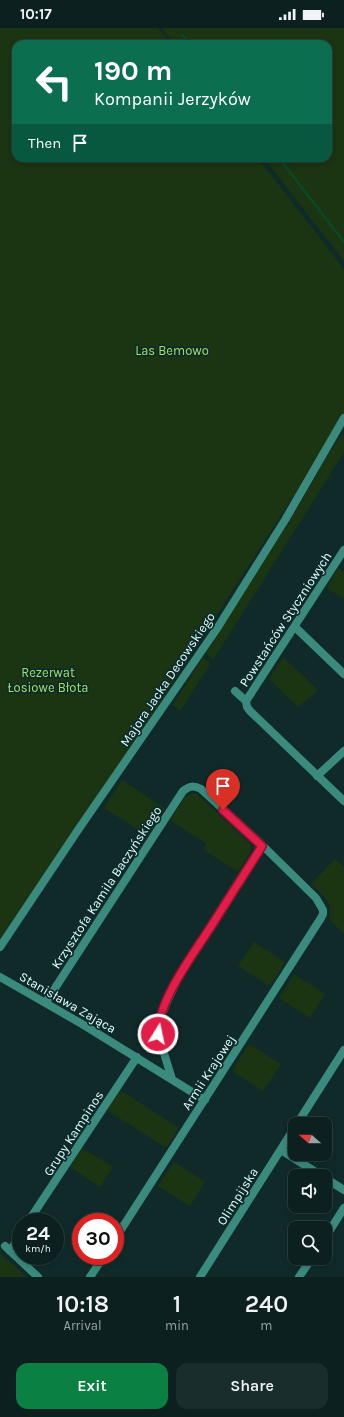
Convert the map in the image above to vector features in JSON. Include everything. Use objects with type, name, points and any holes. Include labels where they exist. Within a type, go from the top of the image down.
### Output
[{"type":"street","name":"Majora Jacka Decowskiego","points":[[0,947],[78,830],[218,627],[285,520],[344,418]]},
{"type":"street","name":"Powstańców Styczniowych","points":[[246,701],[344,550]]},
{"type":"street","points":[[295,627],[344,674]]},
{"type":"street","points":[[235,691],[246,701],[247,707],[250,711],[344,801]]},
{"type":"street","points":[[317,776],[344,751]]},
{"type":"street","name":"Krzysztofa Kamila Baczyńskiego","points":[[46,1002],[183,791],[190,786],[201,789],[262,846]]},
{"type":"street","points":[[172,1079],[158,1034],[160,1020],[166,1004],[180,974],[262,846]]},
{"type":"street","name":"Armii Krajowej","points":[[124,1225],[323,914],[323,910],[316,898],[262,846]]},
{"type":"street","name":"Stanisława Zająca","points":[[0,977],[46,1002],[205,1100]]},
{"type":"street","points":[[301,1117],[344,1050]]},
{"type":"street","name":"Grupy Kampinos","points":[[34,1213],[137,1057]]},
{"type":"street","name":"Olimpijska","points":[[200,1277],[288,1138]]},
{"type":"street","points":[[281,1150],[311,1169]]},
{"type":"street","points":[[332,1182],[344,1190]]},
{"type":"street","points":[[332,1227],[344,1208]]},
{"type":"street","points":[[12,1243],[7,1248],[12,1253]]},
{"type":"street","points":[[25,1265],[38,1277]]},
{"type":"street","points":[[90,1277],[98,1265]]},
{"type":"street","points":[[299,1277],[307,1265]]},
{"type":"green space","name":"Las Bemowo","points":[[0,28],[158,28],[168,40],[12,40],[12,162],[261,162],[344,269],[344,418],[143,729],[0,939]]},
{"type":"green space","points":[[162,28],[344,28],[344,261],[267,162],[332,162],[332,40],[171,40]]},
{"type":"green space","points":[[342,434],[344,435],[344,452],[213,660],[206,653]]},
{"type":"green space","points":[[338,568],[344,572],[344,599],[327,588]]},
{"type":"green space","points":[[203,657],[210,664],[180,711],[173,705]]},
{"type":"green space","points":[[283,657],[318,690],[298,707],[269,679]]},
{"type":"green space","points":[[122,780],[165,809],[148,836],[104,808]]},
{"type":"green space","points":[[196,793],[250,844],[251,851],[238,872],[204,850],[207,844],[170,820],[186,795]]},
{"type":"green space","points":[[335,859],[344,867],[344,934],[329,919],[329,903],[311,884]]},
{"type":"green space","points":[[254,942],[285,962],[270,986],[238,966]]},
{"type":"green space","points":[[294,974],[325,994],[310,1018],[279,998]]},
{"type":"green space","points":[[249,1044],[281,1064],[263,1091],[232,1071]]},
{"type":"green space","points":[[120,1090],[179,1128],[166,1148],[107,1110]]},
{"type":"green space","points":[[82,1148],[113,1167],[100,1187],[70,1167]]},
{"type":"green space","points":[[174,1162],[205,1182],[190,1206],[158,1186]]},
{"type":"green space","points":[[0,1253],[26,1277],[0,1277]]},
{"type":"waterway","points":[[182,35],[186,40]]},
{"type":"waterway","points":[[282,162],[344,242]]},
{"type":"route","points":[[158,1034],[160,1020],[172,989],[180,974],[262,846],[223,810]]},
{"type":"park label","name":"Rezerwat Łosiowe Błota","points":[[48,680]]}]
